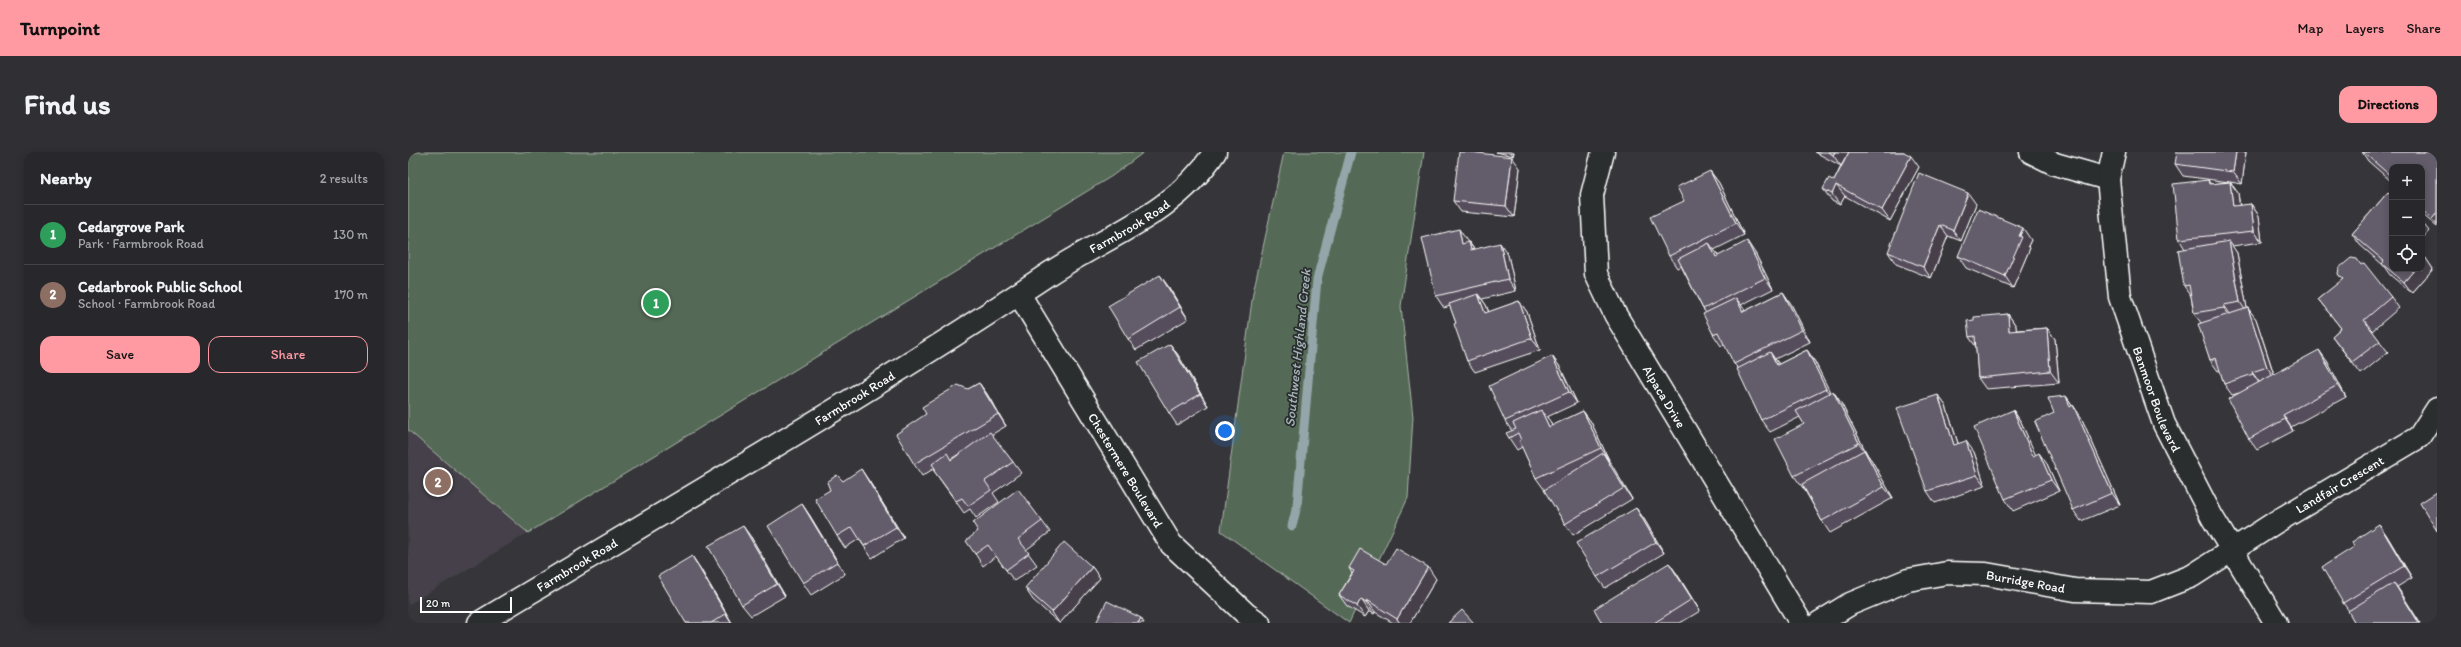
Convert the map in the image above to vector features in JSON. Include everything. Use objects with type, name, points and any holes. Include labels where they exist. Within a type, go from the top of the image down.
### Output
[{"type":"street","name":"Farmbrook Road","points":[[479,623],[900,369],[1053,271],[1141,221],[1172,199],[1200,174],[1215,152]]},
{"type":"street","name":"Alpaca Drive","points":[[1603,152],[1592,195],[1596,274],[1615,314],[1801,623]]},
{"type":"street","points":[[2031,152],[2054,164],[2108,179]]},
{"type":"street","name":"Banmoor Boulevard","points":[[2114,152],[2108,179],[2120,297],[2164,424],[2212,517],[2276,623]]},
{"type":"street","name":"Chestermere Boulevard","points":[[1019,294],[1171,544],[1246,614],[1259,623]]},
{"type":"street","name":"Landfair Crescent","points":[[2233,551],[2276,522],[2419,437],[2437,409]]},
{"type":"street","name":"Burridge Road","points":[[1819,623],[1850,604],[1908,580],[1947,573],[1986,574],[2075,590],[2151,592],[2192,576],[2233,551]]},
{"type":"shaded area","points":[[408,430],[528,533],[408,605]]},
{"type":"green space","points":[[408,152],[1144,152],[1112,176],[528,533],[408,430]]},
{"type":"green space","points":[[1284,152],[1424,152],[1401,306],[1413,417],[1408,498],[1349,623],[1221,531],[1253,293]]},
{"type":"building","points":[[1459,152],[1512,157],[1506,206],[1453,201]]},
{"type":"building","points":[[1828,152],[1835,152],[1833,155]]},
{"type":"building","points":[[1849,152],[1904,152],[1911,156],[1882,210],[1836,185],[1832,194],[1823,189],[1829,178],[1834,181]]},
{"type":"building","points":[[2177,152],[2236,152],[2233,172],[2175,164]]},
{"type":"building","points":[[2363,152],[2437,152],[2437,213],[2432,219],[2425,213],[2425,164],[2389,164],[2389,174]]},
{"type":"building","points":[[1710,171],[1736,223],[1669,256],[1650,217],[1684,201],[1677,187]]},
{"type":"building","points":[[1919,173],[1968,193],[1953,230],[1940,225],[1923,267],[1888,252]]},
{"type":"building","points":[[2208,180],[2209,184],[2230,182],[2233,206],[2251,204],[2254,231],[2179,239],[2173,184]]},
{"type":"building","points":[[2388,192],[2389,193],[2389,270],[2382,264],[2384,261],[2352,234]]},
{"type":"building","points":[[1978,209],[2023,228],[2019,236],[2022,237],[2005,276],[1958,256]]},
{"type":"building","points":[[1459,229],[1462,244],[1469,242],[1471,250],[1500,243],[1508,279],[1436,296],[1422,238]]},
{"type":"building","points":[[1747,241],[1765,278],[1703,309],[1678,259],[1709,243],[1716,257]]},
{"type":"building","points":[[2229,241],[2240,302],[2224,305],[2224,308],[2194,313],[2189,285],[2184,286],[2178,250]]},
{"type":"building","points":[[2351,258],[2357,259],[2361,265],[2364,263],[2391,297],[2364,320],[2380,341],[2352,362],[2332,336],[2341,328],[2318,299],[2343,279],[2338,274],[2339,268]]},
{"type":"building","points":[[2392,272],[2412,272],[2404,282]]},
{"type":"building","points":[[1160,275],[1180,307],[1128,339],[1108,306]]},
{"type":"building","points":[[1783,292],[1802,330],[1734,364],[1718,332],[1713,334],[1703,314],[1736,298],[1743,312]]},
{"type":"building","points":[[1478,294],[1485,313],[1519,301],[1532,338],[1467,361],[1454,324],[1456,323],[1449,304]]},
{"type":"building","points":[[2248,308],[2267,367],[2252,372],[2253,374],[2224,384],[2216,358],[2210,360],[2198,324]]},
{"type":"building","points":[[2008,314],[2009,331],[2047,328],[2050,371],[1978,378],[1975,336],[1969,337],[1967,321],[1974,320],[1974,317]]},
{"type":"building","points":[[1170,344],[1200,394],[1169,413],[1138,362]]},
{"type":"building","points":[[1807,350],[1826,389],[1761,420],[1737,369],[1770,352],[1777,365]]},
{"type":"building","points":[[2319,350],[2338,385],[2283,415],[2285,419],[2249,439],[2228,399]]},
{"type":"building","points":[[1552,356],[1569,392],[1505,421],[1489,386]]},
{"type":"building","points":[[979,383],[998,414],[914,464],[896,434],[926,414],[922,407],[958,385],[968,389]]},
{"type":"building","points":[[1833,391],[1859,443],[1794,476],[1775,439],[1804,424],[1796,411]]},
{"type":"building","points":[[1938,395],[1954,445],[1966,441],[1977,475],[1927,491],[1897,408]]},
{"type":"building","points":[[2066,396],[2070,407],[2073,405],[2112,493],[2073,510],[2035,422],[2054,413],[2048,398]]},
{"type":"building","points":[[1541,410],[1549,427],[1583,411],[1601,448],[1536,478],[1519,441],[1521,440],[1518,433],[1509,438],[1506,433],[1516,429],[1513,423]]},
{"type":"building","points":[[2013,410],[2033,456],[2039,453],[2051,480],[2005,499],[1974,427]]},
{"type":"building","points":[[990,432],[1013,462],[985,481],[991,490],[968,506],[962,498],[956,501],[934,471],[936,470],[932,464],[947,453],[951,460]]},
{"type":"building","points":[[1864,450],[1884,487],[1822,521],[1802,484]]},
{"type":"building","points":[[1603,453],[1624,488],[1565,524],[1544,490]]},
{"type":"building","points":[[861,469],[896,527],[864,546],[852,527],[837,536],[815,499],[830,490],[827,482],[837,475],[843,481]]},
{"type":"building","points":[[1018,489],[1042,521],[1018,539],[1029,553],[1006,570],[988,545],[975,554],[966,541],[978,531],[973,523]]},
{"type":"building","points":[[2437,492],[2437,531],[2420,503]]},
{"type":"building","points":[[802,504],[837,562],[803,583],[768,526]]},
{"type":"building","points":[[1636,508],[1656,542],[1597,577],[1576,543]]},
{"type":"building","points":[[2379,524],[2404,566],[2343,603],[2322,567],[2354,547],[2352,542]]},
{"type":"building","points":[[743,526],[777,584],[742,605],[708,546]]},
{"type":"building","points":[[1064,542],[1092,567],[1052,612],[1025,588]]},
{"type":"building","points":[[1396,548],[1428,567],[1397,619],[1367,600],[1366,602],[1361,599],[1357,606],[1339,595],[1354,571],[1349,568],[1360,549],[1386,564]]},
{"type":"building","points":[[692,556],[726,614],[711,623],[686,623],[658,576]]},
{"type":"building","points":[[1669,563],[1692,599],[1654,623],[1602,623],[1594,609]]},
{"type":"building","points":[[2394,583],[2419,623],[2355,623],[2348,611]]},
{"type":"building","points":[[1107,601],[1141,618],[1138,623],[1096,623]]},
{"type":"building","points":[[1462,610],[1474,623],[1448,623]]},
{"type":"waterway","name":"Southwest Highland Creek","points":[[1292,526],[1297,506],[1317,279],[1351,152]]},
{"type":"place","name":"Cedargrove Park","points":[[656,303]]},
{"type":"place","name":"Cedarbrook Public School","points":[[438,482]]}]
